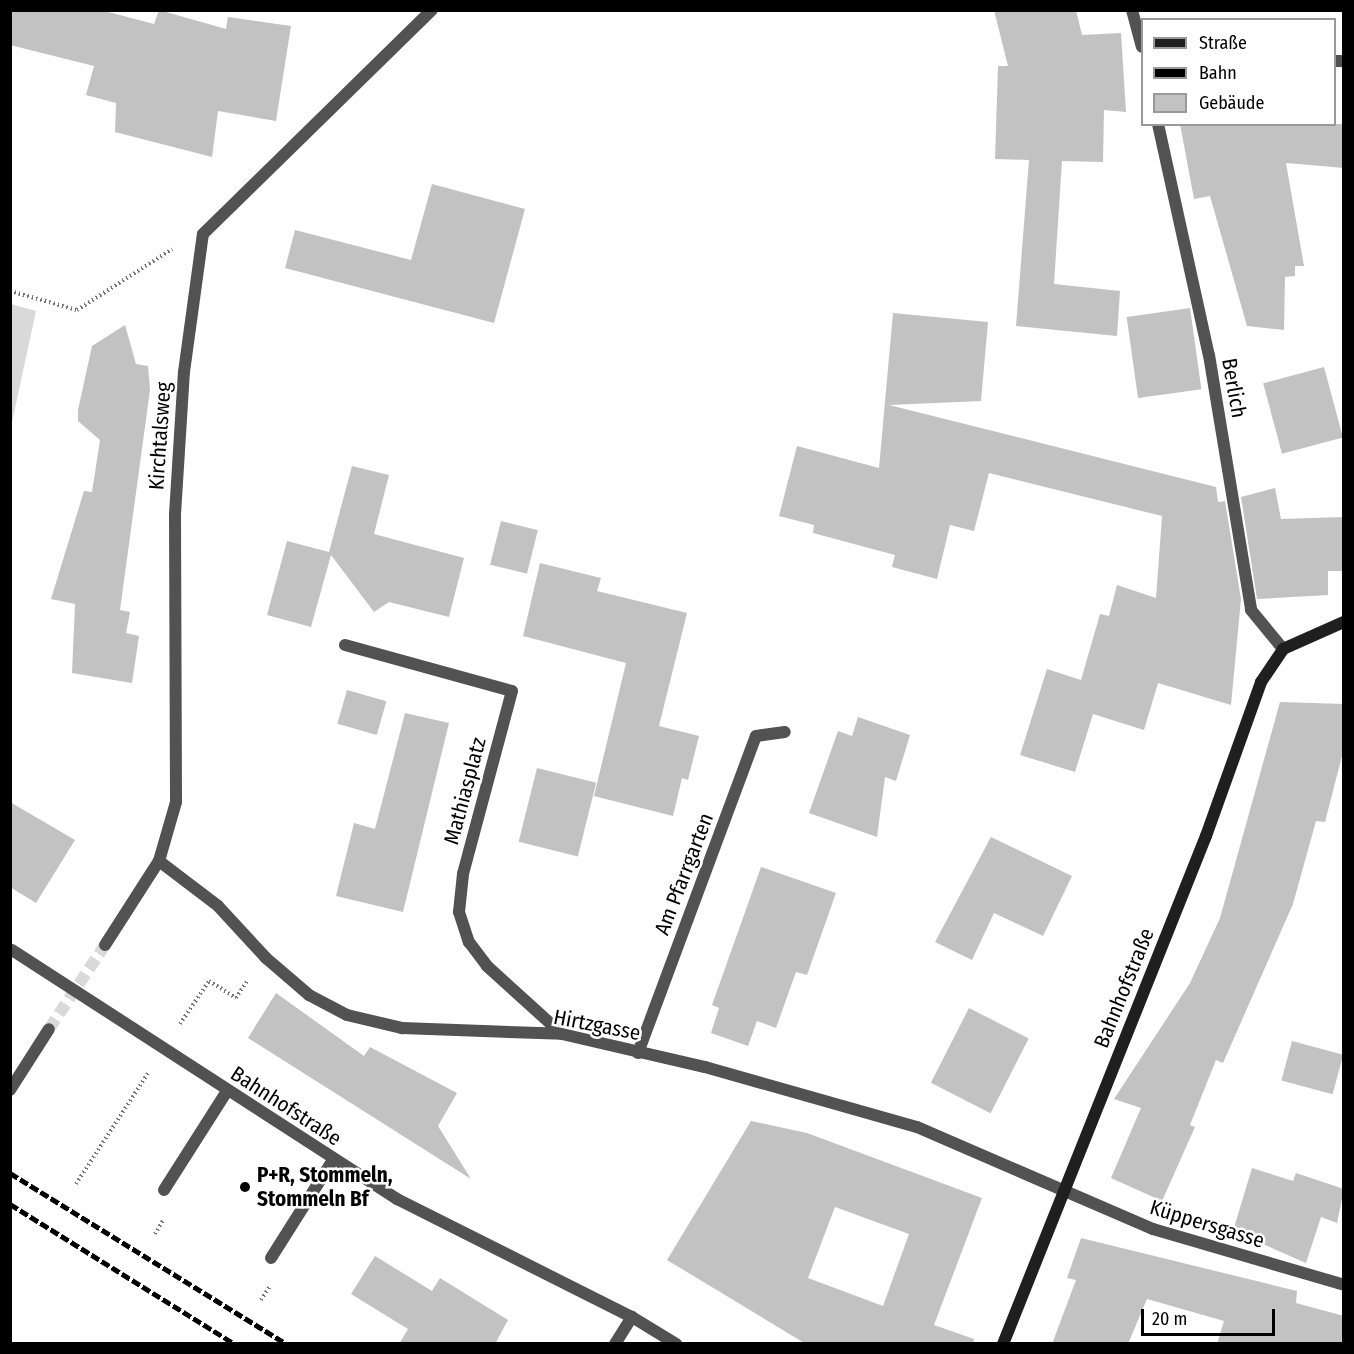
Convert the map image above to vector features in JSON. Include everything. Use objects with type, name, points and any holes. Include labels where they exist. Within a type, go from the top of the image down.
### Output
[{"type":"street","points":[[202,234],[432,10]]},
{"type":"street","points":[[1132,10],[1141,41]]},
{"type":"street","name":"Berlich","points":[[1158,126],[1209,355],[1251,610],[1283,649]]},
{"type":"street","name":"Kirchtalsweg","points":[[105,945],[159,861],[176,802],[175,514],[184,372],[202,234]]},
{"type":"street","points":[[1283,649],[1344,622]]},
{"type":"street","name":"Mathiasplatz","points":[[345,645],[512,691],[463,874],[459,912],[469,942],[487,966],[562,1034]]},
{"type":"street","name":"Bahnhofstraße","points":[[1003,1344],[1180,902],[1261,682],[1283,649]]},
{"type":"street","name":"Am Pfarrgarten","points":[[638,1053],[756,736],[785,732]]},
{"type":"street","name":"Hirtzgasse","points":[[159,861],[218,906],[266,958],[309,995],[347,1015],[402,1028],[562,1034],[705,1067],[917,1127],[1063,1190]]},
{"type":"street","name":"Bahnhofstraße","points":[[12,950],[333,1160],[397,1199],[632,1317],[676,1344]]},
{"type":"street","points":[[10,1090],[49,1029]]},
{"type":"street","points":[[164,1190],[227,1091]]},
{"type":"street","points":[[271,1258],[333,1160]]},
{"type":"street","name":"Küppersgasse","points":[[1063,1190],[1153,1229],[1344,1285]]},
{"type":"street","points":[[615,1344],[632,1317]]},
{"type":"path","points":[[10,291],[78,310],[153,258],[202,234]]},
{"type":"path","points":[[76,1184],[209,981],[236,998],[252,973]]},
{"type":"shaded area","points":[[10,304],[36,311],[11,427]]},
{"type":"building","points":[[10,10],[101,10],[154,24],[159,10],[226,29],[228,17],[291,26],[276,121],[218,111],[212,157],[115,132],[116,103],[86,95],[94,66],[10,45]]},
{"type":"building","points":[[994,10],[1076,10],[1082,35],[1121,33],[1126,112],[1104,110],[1103,162],[1062,161],[1054,284],[1120,291],[1117,336],[1016,326],[1029,160],[995,159],[998,66],[1008,66]]},
{"type":"building","points":[[1336,124],[1344,124],[1344,168],[1286,163],[1304,266],[1295,266],[1295,276],[1285,277],[1284,330],[1247,326],[1210,196],[1194,199],[1180,126],[1336,126]]},
{"type":"building","points":[[432,184],[525,209],[494,323],[285,268],[295,230],[411,260]]},
{"type":"building","points":[[1190,308],[1201,389],[1138,398],[1127,317]]},
{"type":"building","points":[[893,313],[988,322],[981,401],[889,405],[1216,487],[1218,502],[1225,501],[1241,599],[1231,705],[1158,683],[1144,730],[1093,714],[1075,772],[1020,755],[1047,669],[1081,680],[1100,614],[1109,616],[1117,585],[1156,598],[1162,516],[989,473],[974,531],[950,525],[937,579],[892,567],[895,555],[813,533],[814,525],[779,516],[797,446],[879,468]]},
{"type":"building","points":[[125,325],[136,364],[148,366],[150,390],[120,610],[130,612],[126,633],[139,636],[132,683],[72,673],[75,604],[51,599],[84,491],[92,492],[100,440],[78,421],[78,410],[92,346]]},
{"type":"building","points":[[1324,367],[1343,438],[1282,454],[1263,383]]},
{"type":"building","points":[[352,466],[389,475],[374,534],[464,558],[449,617],[389,602],[374,612],[331,555],[311,627],[267,615],[287,541],[329,552]]},
{"type":"building","points":[[1275,488],[1281,519],[1344,517],[1344,571],[1328,571],[1328,595],[1257,599],[1241,497]]},
{"type":"building","points":[[501,521],[538,530],[527,574],[490,565]]},
{"type":"building","points":[[540,563],[601,578],[597,591],[687,613],[659,726],[699,736],[688,780],[682,778],[673,816],[594,796],[626,663],[523,636]]},
{"type":"building","points":[[347,690],[386,701],[377,735],[337,724]]},
{"type":"building","points":[[1280,702],[1344,704],[1344,748],[1325,822],[1316,821],[1293,904],[1223,1063],[1216,1060],[1190,1125],[1195,1127],[1162,1201],[1111,1178],[1141,1108],[1114,1099],[1190,983],[1220,918]]},
{"type":"building","points":[[405,713],[449,723],[403,912],[336,896],[354,823],[375,829]]},
{"type":"building","points":[[858,717],[910,735],[896,781],[885,777],[877,837],[809,813],[838,731],[852,736]]},
{"type":"building","points":[[537,768],[596,783],[578,856],[519,842]]},
{"type":"building","points":[[10,802],[75,840],[36,903],[10,887]]},
{"type":"building","points":[[991,837],[1072,876],[1043,936],[994,913],[972,960],[935,942]]},
{"type":"building","points":[[761,867],[836,893],[807,975],[796,972],[776,1028],[757,1021],[748,1046],[711,1033],[719,1008],[712,1005]]},
{"type":"building","points":[[276,993],[364,1056],[370,1047],[457,1093],[438,1126],[471,1179],[248,1038]]},
{"type":"building","points":[[969,1008],[1029,1038],[991,1113],[931,1083]]},
{"type":"building","points":[[1292,1041],[1343,1055],[1333,1094],[1281,1081]]},
{"type":"building","points":[[751,1121],[807,1133],[982,1198],[934,1325],[974,1339],[973,1344],[806,1344],[667,1260]],"holes":[[[835,1207],[909,1234],[883,1306],[808,1278]]]},
{"type":"building","points":[[1252,1168],[1293,1181],[1296,1173],[1344,1189],[1337,1223],[1321,1217],[1306,1263],[1233,1231]]},
{"type":"building","points":[[1081,1238],[1297,1291],[1296,1303],[1344,1316],[1344,1344],[1217,1344],[1224,1321],[1147,1299],[1128,1344],[1052,1344],[1076,1280],[1067,1278]]},
{"type":"building","points":[[375,1256],[432,1291],[440,1278],[508,1320],[495,1344],[399,1344],[408,1329],[351,1294]]},
{"type":"tunnel","points":[[49,1029],[105,945]]},
{"type":"railway","points":[[10,1173],[287,1344]]},
{"type":"railway","points":[[10,1204],[235,1344]]},
{"type":"place","name":"P+R, Stommeln, Stommeln Bf","points":[[245,1187]]}]
